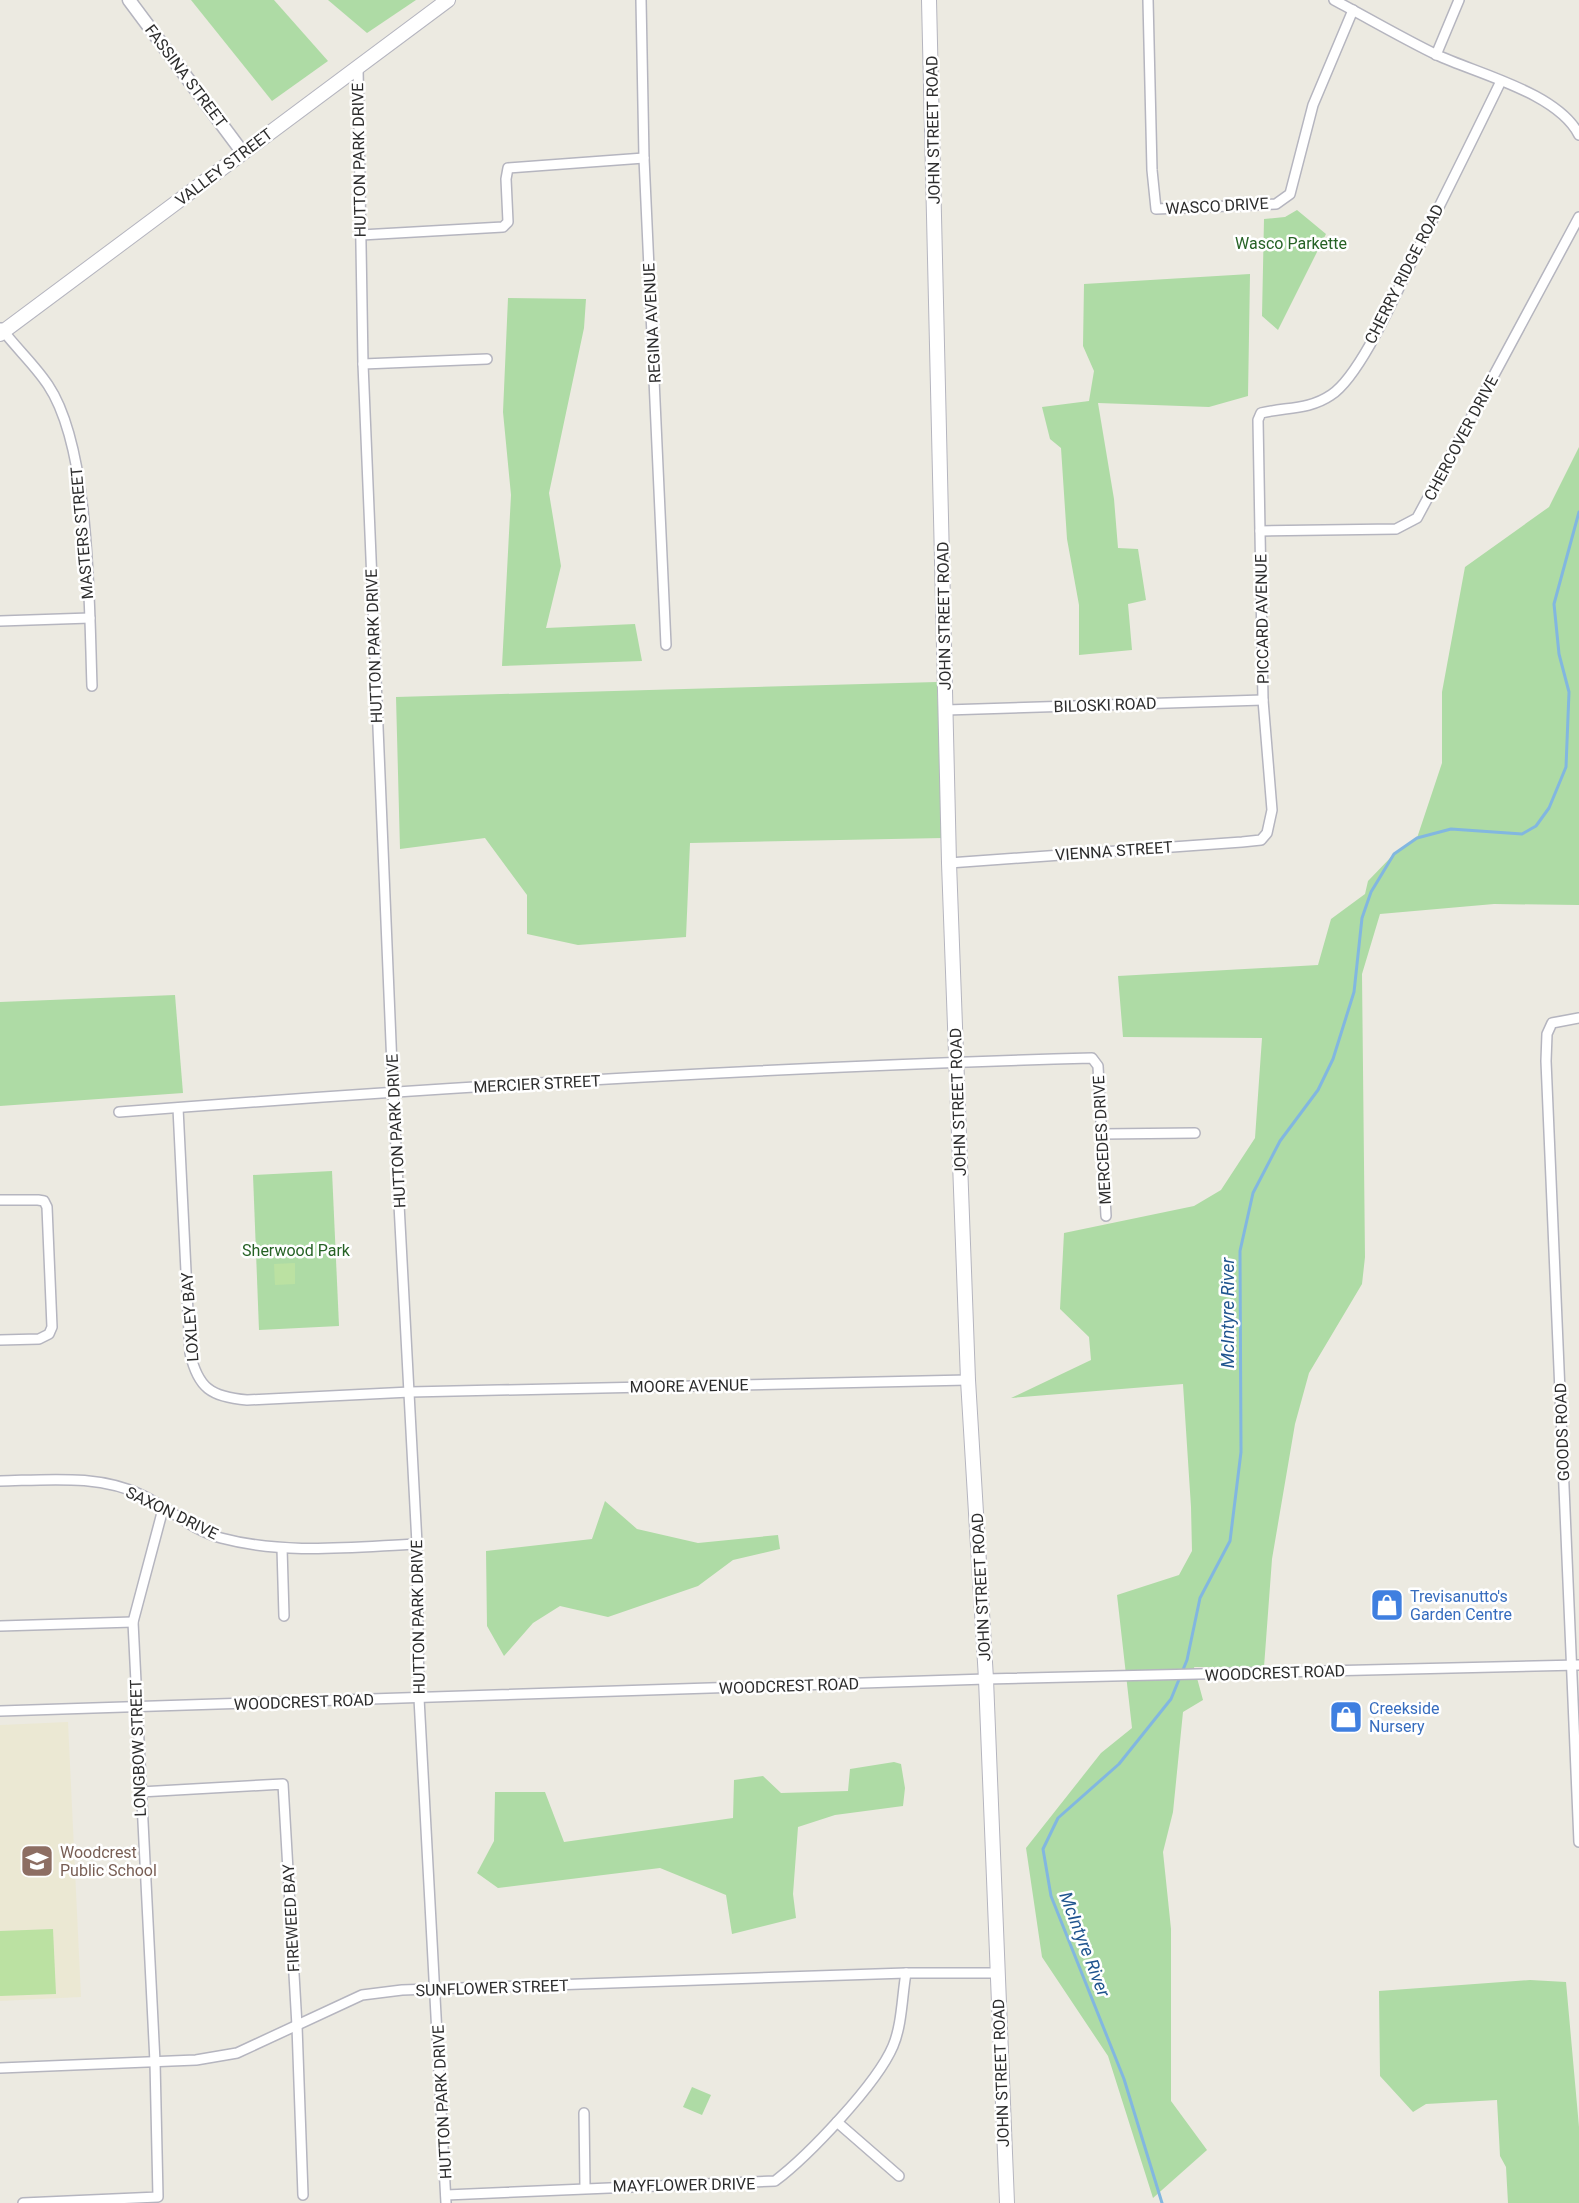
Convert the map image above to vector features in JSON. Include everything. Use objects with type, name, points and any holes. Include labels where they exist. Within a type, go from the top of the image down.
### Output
[{"type":"main road","name":"VALLEY STREET","points":[[1,330],[448,0]]},
{"type":"main road","name":"JOHN STREET ROAD","points":[[929,0],[949,863],[956,1062],[968,1380],[986,1679],[1007,2203]]},
{"type":"street","name":"FASSINA STREET","points":[[129,0],[243,153]]},
{"type":"street","name":"REGINA AVENUE","points":[[641,0],[644,158],[666,645]]},
{"type":"street","name":"WASCO DRIVE","points":[[1148,0],[1152,170],[1156,209],[1276,204],[1290,194],[1313,105],[1353,10]]},
{"type":"street","points":[[1334,0],[1436,55],[1501,81],[1554,109],[1572,122],[1579,135]]},
{"type":"street","points":[[1436,55],[1459,0]]},
{"type":"street","name":"HUTTON PARK DRIVE","points":[[358,68],[363,364],[393,1091],[417,1544],[419,1698],[446,2199]]},
{"type":"street","name":"CHERRY RIDGE ROAD","points":[[1261,413],[1302,408],[1317,403],[1332,395],[1346,383],[1382,322],[1501,81]]},
{"type":"street","points":[[361,235],[503,227],[508,222],[506,171],[511,166],[644,158]]},
{"type":"street","name":"CHERCOVER DRIVE","points":[[1260,531],[1396,529],[1417,518],[1579,217]]},
{"type":"street","name":"MASTERS STREET","points":[[1,330],[49,386],[65,421],[74,453],[82,505],[92,686]]},
{"type":"street","points":[[363,364],[487,359]]},
{"type":"street","name":"PICCARD AVENUE","points":[[1261,413],[1258,420],[1263,700],[1272,810],[1271,825]]},
{"type":"street","points":[[0,621],[90,618]]},
{"type":"street","name":"BILOSKI ROAD","points":[[946,710],[1263,700]]},
{"type":"street","name":"VIENNA STREET","points":[[949,863],[1242,843],[1261,840],[1271,825]]},
{"type":"street","name":"GOODS ROAD","points":[[1579,1018],[1558,1020],[1552,1023],[1547,1034],[1546,1061],[1575,1665],[1579,1842]]},
{"type":"street","name":"MERCEDES DRIVE","points":[[956,1062],[1092,1058],[1098,1066],[1106,1216]]},
{"type":"street","name":"MERCIER STREET","points":[[119,1112],[393,1091],[956,1062]]},
{"type":"street","name":"LOXLEY BAY","points":[[178,1108],[190,1353],[194,1371],[203,1385],[226,1397],[247,1400],[410,1392]]},
{"type":"street","points":[[1102,1134],[1195,1132]]},
{"type":"street","points":[[0,1200],[38,1200],[44,1202],[47,1207],[52,1327],[49,1334],[39,1339],[0,1340]]},
{"type":"street","name":"MOORE AVENUE","points":[[410,1392],[968,1380]]},
{"type":"street","name":"SAXON DRIVE","points":[[0,1480],[97,1481],[144,1496],[217,1537],[282,1548],[417,1544]]},
{"type":"street","name":"LONGBOW STREET","points":[[23,2203],[158,2197],[155,2062],[133,1622],[164,1509]]},
{"type":"street","points":[[282,1548],[284,1616]]},
{"type":"street","points":[[0,1626],[133,1622]]},
{"type":"street","name":"WOODCREST ROAD","points":[[0,1710],[137,1708],[986,1679],[1194,1676],[1575,1665]]},
{"type":"street","name":"FIREWEED BAY","points":[[140,1792],[283,1784],[297,2026],[303,2195]]},
{"type":"street","name":"SUNFLOWER STREET","points":[[0,2068],[196,2060],[237,2054],[362,1995],[402,1990],[436,1991],[906,1973],[997,1973]]},
{"type":"street","name":"MAYFLOWER DRIVE","points":[[446,2199],[585,2187],[769,2183],[781,2177],[837,2122],[884,2063],[894,2044],[906,1973]]},
{"type":"street","points":[[584,2113],[585,2187]]},
{"type":"street","points":[[837,2122],[899,2176]]},
{"type":"shaded area","name":"Woodcrest Public School","points":[[68,1722],[81,1997],[0,2001],[0,1725]]},
{"type":"green space","points":[[191,0],[274,0],[328,61],[272,101]]},
{"type":"green space","points":[[328,0],[416,0],[367,33]]},
{"type":"green space","name":"Wasco Parkette","points":[[1297,210],[1326,234],[1278,330],[1262,316],[1264,219],[1285,217]]},
{"type":"green space","points":[[1250,274],[1248,396],[1209,407],[1098,403],[1114,499],[1118,548],[1138,549],[1146,600],[1128,604],[1132,650],[1079,655],[1079,605],[1067,539],[1061,448],[1050,439],[1042,407],[1089,401],[1094,371],[1083,346],[1084,284]]},
{"type":"green space","points":[[508,298],[586,299],[584,328],[549,493],[561,566],[546,628],[635,624],[642,661],[502,666],[511,495],[503,412]]},
{"type":"green space","points":[[1579,447],[1579,905],[1494,904],[1380,914],[1362,974],[1365,1257],[1362,1284],[1309,1373],[1295,1424],[1272,1559],[1264,1667],[1194,1667],[1203,1700],[1183,1712],[1173,1812],[1163,1852],[1171,1929],[1171,2101],[1207,2150],[1153,2198],[1108,2056],[1042,1957],[1026,1848],[1101,1753],[1132,1728],[1117,1595],[1179,1575],[1192,1551],[1183,1384],[1011,1398],[1091,1360],[1089,1337],[1060,1309],[1064,1233],[1194,1206],[1221,1190],[1255,1138],[1262,1038],[1123,1037],[1118,976],[1318,965],[1331,919],[1365,894],[1368,881],[1394,854],[1417,838],[1442,763],[1442,692],[1465,567],[1549,507]]},
{"type":"green space","points":[[937,682],[943,838],[690,843],[686,937],[578,945],[527,934],[527,895],[485,838],[400,849],[396,697]]},
{"type":"green space","points":[[175,995],[183,1093],[0,1106],[0,1002]]},
{"type":"green space","name":"Sherwood Park","points":[[332,1171],[339,1326],[259,1330],[253,1175]]},
{"type":"green space","points":[[295,1263],[295,1284],[275,1285],[274,1264]]},
{"type":"green space","points":[[605,1501],[637,1529],[698,1543],[778,1535],[780,1549],[733,1560],[698,1586],[608,1617],[560,1606],[533,1623],[504,1656],[487,1626],[486,1551],[592,1539]]},
{"type":"green space","points":[[894,1762],[901,1764],[905,1788],[903,1806],[835,1815],[798,1827],[793,1894],[796,1918],[732,1934],[726,1895],[660,1868],[498,1888],[477,1873],[494,1841],[495,1792],[545,1792],[564,1842],[733,1818],[734,1780],[763,1776],[781,1793],[848,1791],[850,1769]]},
{"type":"green space","points":[[53,1929],[56,1994],[0,1996],[0,1931]]},
{"type":"green space","points":[[1530,1980],[1566,1982],[1579,2127],[1579,2203],[1508,2203],[1506,2167],[1500,2156],[1497,2100],[1426,2104],[1413,2112],[1380,2076],[1379,1991]]},
{"type":"green space","points":[[692,2087],[711,2095],[702,2115],[683,2107]]},
{"type":"waterway","name":"McIntyre River","points":[[1162,2203],[1124,2079],[1051,1896],[1043,1849],[1058,1818],[1119,1764],[1171,1699],[1187,1660],[1200,1598],[1230,1541],[1241,1452],[1240,1251],[1253,1193],[1280,1141],[1318,1090],[1333,1059],[1354,992],[1362,918],[1371,892],[1394,854],[1417,838],[1451,829],[1522,834],[1536,826],[1549,808],[1566,767],[1569,692],[1559,654],[1554,604],[1579,512]]},
{"type":"place","name":"Trevisanutto's Garden Centre","points":[[1387,1605]]},
{"type":"place","name":"Creekside Nursery","points":[[1346,1717]]},
{"type":"place","name":"Woodcrest Public School","points":[[37,1861]]}]
